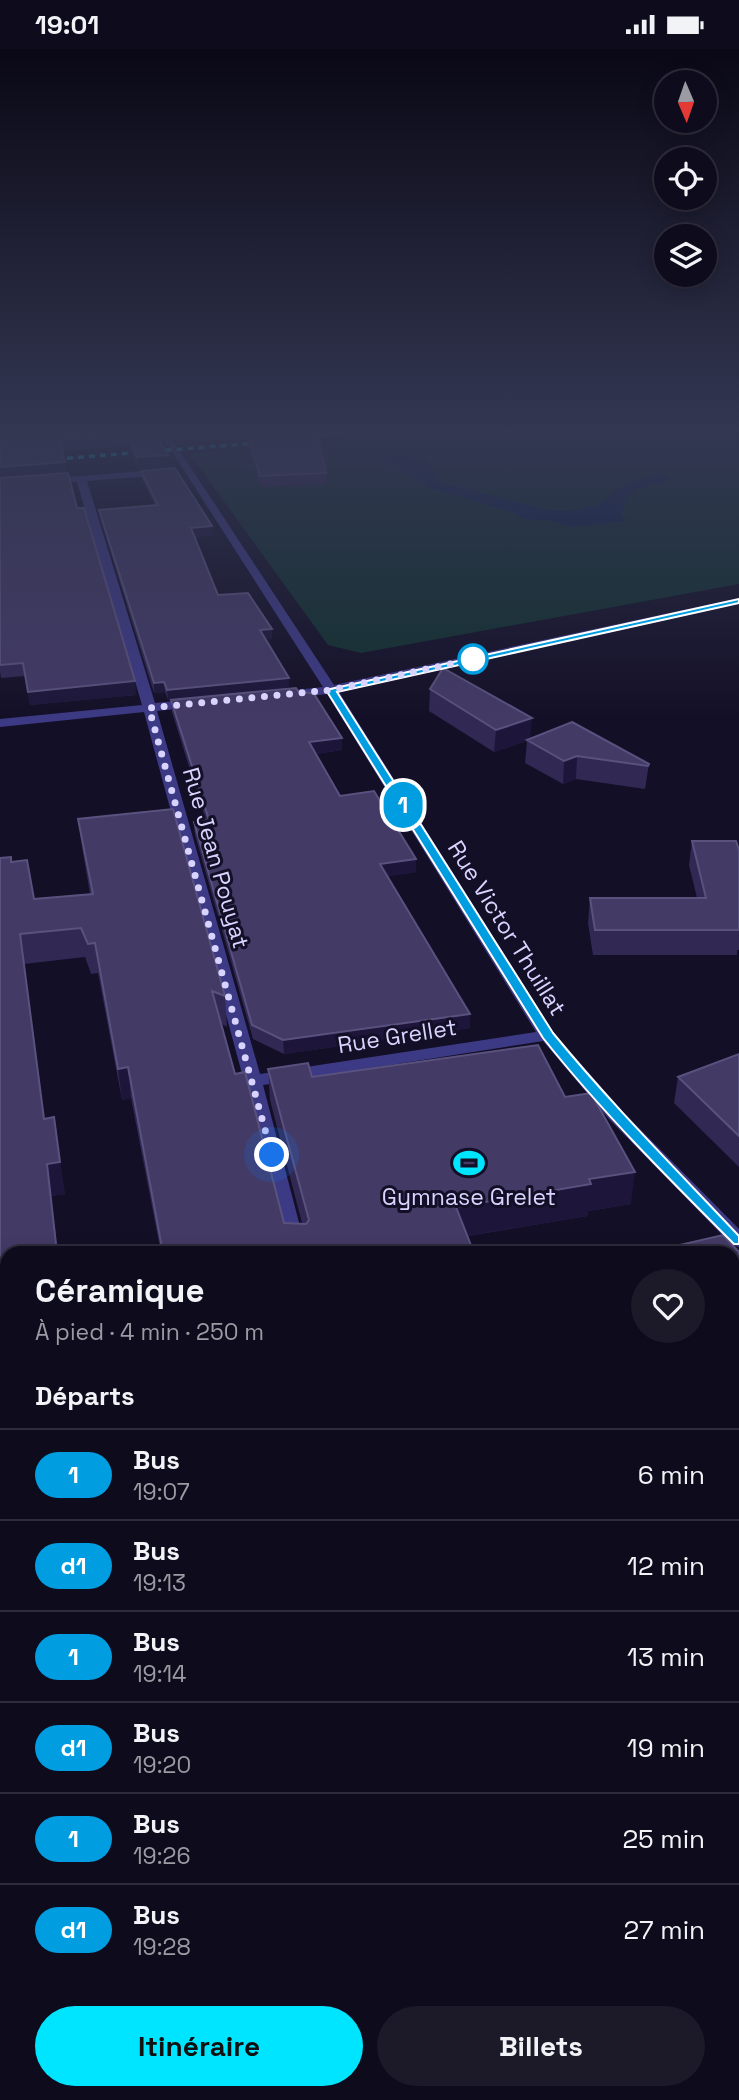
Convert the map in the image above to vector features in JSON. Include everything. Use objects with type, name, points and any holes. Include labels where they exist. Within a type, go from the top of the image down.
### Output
[{"type":"street","name":"Rue Jean Pouyat","points":[[96,529],[149,708],[253,1081],[295,1246]]},
{"type":"street","name":"Rue Victor Thuillat","points":[[226,529],[331,690],[547,1035],[578,1073],[662,1163],[739,1240]]},
{"type":"street","points":[[278,696],[331,690],[739,601]]},
{"type":"street","points":[[0,723],[213,702]]},
{"type":"street","name":"Rue Grellet","points":[[253,1081],[547,1035]]},
{"type":"green space","points":[[244,529],[739,529],[739,584],[361,653],[328,645]]},
{"type":"building","points":[[0,529],[90,529],[135,681],[28,692],[23,663],[0,665]]},
{"type":"building","points":[[105,529],[191,529],[218,595],[248,593],[272,629],[260,630],[289,678],[167,690],[164,682],[154,683]]},
{"type":"building","points":[[443,668],[532,718],[496,730],[430,689]]},
{"type":"building","points":[[296,688],[298,691],[314,694],[342,738],[309,742],[340,796],[374,791],[416,859],[380,864],[470,1014],[283,1040],[252,1025],[194,822],[209,820],[171,700]]},
{"type":"building","points":[[572,722],[649,764],[648,766],[577,756],[564,761],[527,740]]},
{"type":"building","points":[[173,809],[225,996],[212,991],[235,1074],[245,1072],[284,1223],[306,1224],[309,1220],[268,1069],[308,1063],[312,1077],[538,1045],[565,1097],[591,1093],[635,1172],[589,1179],[591,1184],[456,1207],[471,1246],[162,1246],[128,1067],[118,1069],[95,943],[88,944],[81,928],[20,934],[44,1119],[54,1117],[60,1162],[47,1164],[56,1246],[0,1246],[0,858],[11,857],[11,862],[27,860],[34,899],[93,894],[78,819]]},
{"type":"building","points":[[692,841],[736,841],[739,850],[739,930],[595,930],[590,898],[706,898]]},
{"type":"building","points":[[739,1054],[739,1136],[678,1077]]},
{"type":"building","points":[[723,1235],[733,1246],[675,1246]]},
{"type":"bus line","name":"1","points":[[739,601],[331,690],[547,1035],[578,1073],[664,1165],[739,1240]]},
{"type":"place","name":"Gymnase Grelet","points":[[469,1163]]},
{"type":"route","points":[[272,1155],[149,708],[331,690],[473,659]]}]
